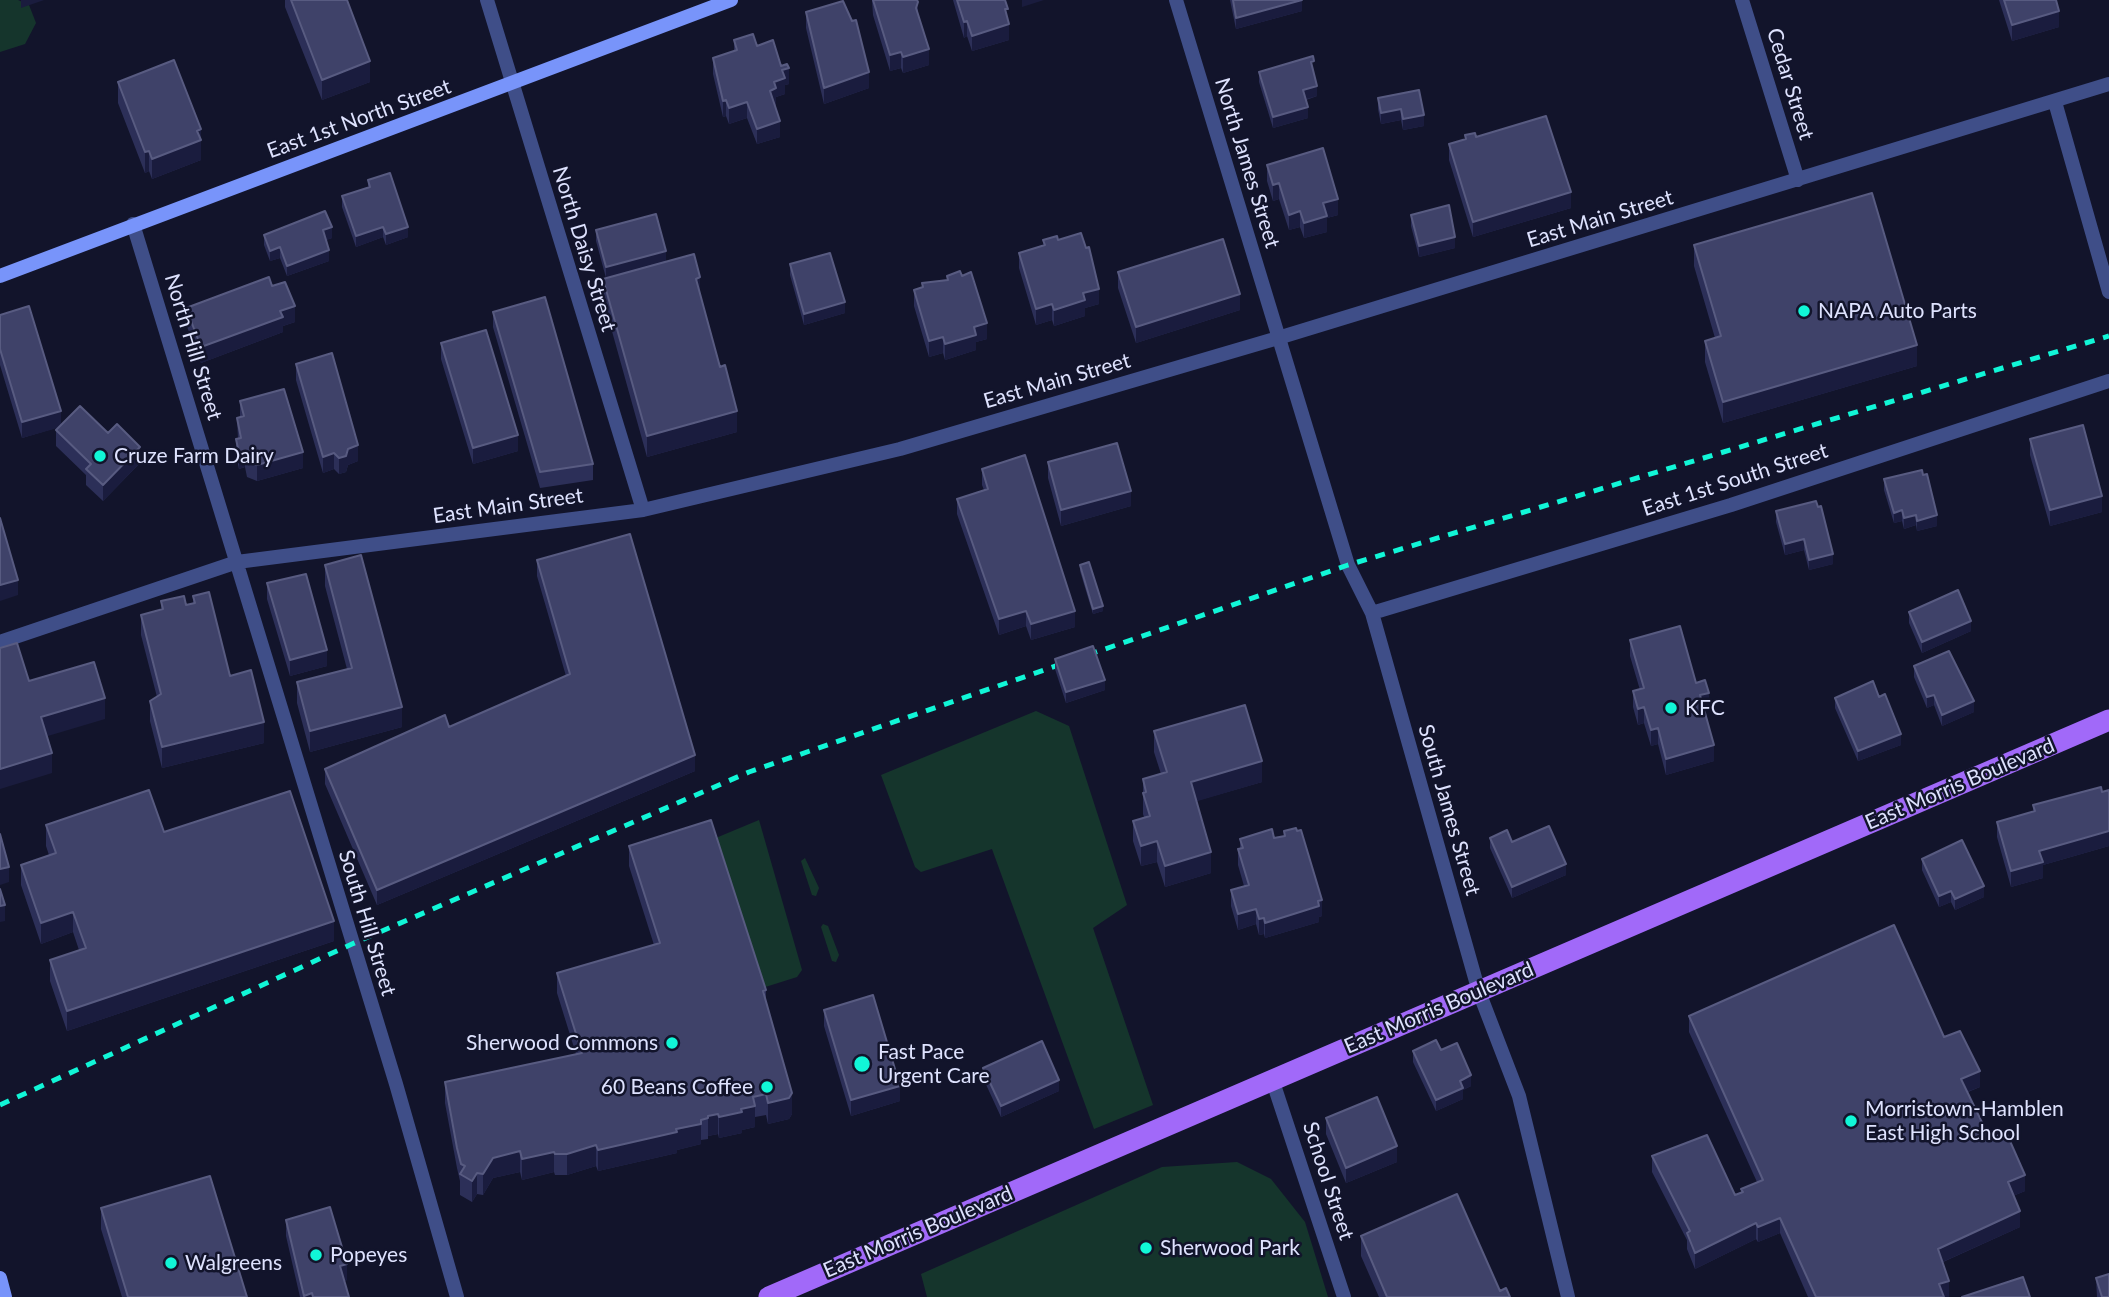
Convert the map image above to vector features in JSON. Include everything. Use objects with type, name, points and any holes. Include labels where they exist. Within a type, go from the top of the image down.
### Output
[{"type":"main road","name":"East 1st North Street","points":[[0,276],[512,85],[731,0]]},
{"type":"main road","name":"East Morris Boulevard","points":[[769,1297],[2109,720]]},
{"type":"main road","points":[[0,1278],[5,1297]]},
{"type":"street","name":"North Daisy Street","points":[[487,0],[643,510]]},
{"type":"street","name":"North James Street","points":[[1175,0],[1278,338]]},
{"type":"street","name":"Cedar Street","points":[[1742,0],[1798,180]]},
{"type":"street","name":"East Main Street","points":[[0,642],[237,562],[643,510],[900,449],[1278,338],[2109,84]]},
{"type":"street","points":[[2055,102],[2109,292]]},
{"type":"street","name":"North Hill Street","points":[[133,225],[237,562]]},
{"type":"street","name":"South James Street","points":[[1278,338],[1348,565],[1371,613],[1479,992],[1519,1096],[1568,1297]]},
{"type":"street","name":"East 1st South Street","points":[[1371,613],[1731,505],[2109,381]]},
{"type":"street","name":"South Hill Street","points":[[237,562],[457,1297]]},
{"type":"street","name":"School Street","points":[[1272,1079],[1344,1297]]},
{"type":"green space","points":[[0,0],[18,0],[29,5],[36,23],[25,44],[0,52]]},
{"type":"green space","points":[[1036,711],[1069,726],[1127,905],[1093,928],[1153,1105],[1094,1129],[992,849],[921,872],[915,867],[881,775]]},
{"type":"green space","points":[[759,820],[802,970],[797,977],[759,989],[711,840]]},
{"type":"green space","points":[[805,858],[819,888],[816,896],[812,895],[801,861]]},
{"type":"green space","points":[[823,924],[828,926],[839,955],[836,962],[832,961],[821,927]]},
{"type":"green space","name":"Sherwood Park","points":[[1237,1162],[1271,1179],[1305,1222],[1328,1297],[927,1297],[921,1274],[1162,1167]]},
{"type":"building","points":[[291,0],[347,0],[370,61],[322,80]]},
{"type":"building","points":[[873,0],[917,0],[916,8],[929,49],[903,57],[901,52],[890,55]]},
{"type":"building","points":[[957,0],[1005,0],[1009,24],[972,36]]},
{"type":"building","points":[[1233,0],[1302,0],[1236,18]]},
{"type":"building","points":[[2004,0],[2056,0],[2059,11],[2012,25]]},
{"type":"building","points":[[843,1],[852,21],[856,20],[869,72],[824,88],[806,12]]},
{"type":"building","points":[[753,34],[757,46],[773,40],[781,66],[787,64],[789,68],[782,70],[785,78],[774,82],[776,88],[770,91],[780,121],[757,129],[747,102],[729,108],[726,100],[723,101],[713,58],[737,50],[734,40]]},
{"type":"building","points":[[1313,56],[1314,61],[1311,62],[1317,86],[1303,90],[1308,107],[1273,117],[1259,72]]},
{"type":"building","points":[[174,60],[201,129],[197,131],[201,140],[152,159],[149,151],[145,152],[118,82]]},
{"type":"building","points":[[1419,90],[1424,115],[1403,119],[1401,109],[1381,113],[1378,98]]},
{"type":"building","points":[[1546,116],[1571,192],[1473,222],[1449,144],[1466,139],[1465,135],[1475,133],[1476,137]]},
{"type":"building","points":[[1323,148],[1338,199],[1323,203],[1327,216],[1304,223],[1300,211],[1289,215],[1279,183],[1273,185],[1267,165]]},
{"type":"building","points":[[390,173],[408,227],[386,234],[383,227],[356,236],[342,196],[370,187],[368,180]]},
{"type":"building","name":"NAPA Auto Parts","points":[[1872,193],[1917,345],[1723,402],[1705,341],[1721,336],[1694,245]]},
{"type":"building","points":[[1449,205],[1455,237],[1419,246],[1411,215]]},
{"type":"building","points":[[325,211],[332,227],[323,230],[329,250],[287,266],[280,247],[270,251],[264,235]]},
{"type":"building","points":[[656,214],[666,251],[606,267],[596,230]]},
{"type":"building","points":[[1081,233],[1086,248],[1089,247],[1099,289],[1083,293],[1085,300],[1054,310],[1052,304],[1036,309],[1019,253],[1045,245],[1043,240],[1057,236],[1058,240]]},
{"type":"building","points":[[1223,239],[1240,294],[1136,327],[1118,272]]},
{"type":"building","points":[[830,253],[845,302],[804,314],[790,264]]},
{"type":"building","points":[[694,254],[700,277],[696,279],[720,367],[725,365],[737,411],[647,436],[603,279]]},
{"type":"building","points":[[960,271],[962,276],[971,272],[987,323],[974,327],[976,335],[945,344],[943,337],[929,341],[914,290],[923,287],[922,283],[948,280],[947,276]]},
{"type":"building","points":[[269,277],[272,286],[285,282],[295,306],[280,311],[283,317],[201,347],[186,308]]},
{"type":"building","points":[[545,297],[593,464],[540,472],[493,312]]},
{"type":"building","points":[[29,306],[61,411],[22,422],[0,349],[0,315]]},
{"type":"building","points":[[486,330],[518,435],[473,448],[441,343]]},
{"type":"building","points":[[332,353],[358,445],[348,449],[346,456],[339,458],[334,453],[323,457],[296,364]]},
{"type":"building","points":[[284,389],[303,452],[257,465],[247,461],[245,451],[239,453],[236,439],[241,438],[237,418],[244,416],[240,401]]},
{"type":"building","points":[[80,406],[108,433],[117,424],[140,447],[103,485],[86,469],[91,464],[56,430]]},
{"type":"building","points":[[2083,425],[2102,496],[2050,510],[2030,439]]},
{"type":"building","points":[[1117,443],[1131,491],[1061,510],[1048,462]]},
{"type":"building","points":[[1025,455],[1075,611],[1031,624],[1026,611],[999,619],[957,499],[988,489],[982,469]]},
{"type":"building","points":[[1922,470],[1923,475],[1927,474],[1937,515],[1917,521],[1916,515],[1904,518],[1902,510],[1894,513],[1884,479]]},
{"type":"building","points":[[1816,501],[1818,507],[1821,506],[1833,554],[1809,560],[1804,539],[1785,544],[1776,511]]},
{"type":"building","points":[[0,518],[18,580],[0,585]]},
{"type":"building","points":[[630,534],[695,755],[377,890],[325,769],[445,715],[449,727],[570,674],[537,560]]},
{"type":"building","points":[[361,555],[402,707],[310,731],[297,682],[352,668],[325,565]]},
{"type":"building","points":[[1089,562],[1103,606],[1093,609],[1080,565]]},
{"type":"building","points":[[306,574],[327,650],[290,660],[267,583]]},
{"type":"building","points":[[1958,590],[1971,621],[1922,642],[1909,612]]},
{"type":"building","points":[[209,592],[230,676],[251,670],[264,722],[162,747],[150,701],[161,694],[141,615],[163,609],[161,601],[184,596],[186,605],[195,603],[193,596]]},
{"type":"building","name":"KFC","points":[[1680,626],[1696,683],[1705,680],[1709,693],[1700,695],[1714,745],[1666,759],[1658,728],[1651,730],[1644,707],[1638,709],[1633,691],[1644,688],[1630,640]]},
{"type":"building","points":[[17,643],[29,681],[94,662],[105,698],[41,717],[52,753],[0,769],[0,648]]},
{"type":"building","points":[[1093,646],[1105,680],[1066,692],[1055,659]]},
{"type":"building","points":[[1949,651],[1974,701],[1942,715],[1934,695],[1927,697],[1914,666]]},
{"type":"building","points":[[1873,681],[1879,697],[1885,694],[1901,734],[1858,751],[1835,698]]},
{"type":"building","points":[[1245,705],[1262,761],[1191,782],[1211,852],[1165,866],[1157,841],[1141,846],[1133,821],[1150,816],[1143,793],[1146,792],[1143,779],[1167,772],[1154,731]]},
{"type":"building","points":[[2101,787],[2102,792],[2109,790],[2109,831],[2039,851],[2043,862],[2011,871],[1997,822],[2035,811],[2033,805]]},
{"type":"building","points":[[149,790],[164,832],[290,791],[334,921],[67,1011],[50,960],[86,948],[73,912],[41,923],[21,865],[56,853],[46,825]]},
{"type":"building","name":"Sherwood Commons","points":[[711,820],[766,990],[763,991],[792,1093],[789,1098],[768,1103],[766,1094],[753,1097],[755,1106],[741,1109],[742,1112],[719,1117],[718,1114],[708,1116],[701,1120],[701,1124],[676,1129],[677,1132],[598,1150],[596,1145],[567,1154],[554,1152],[522,1159],[520,1151],[493,1158],[483,1174],[477,1173],[472,1181],[460,1174],[465,1166],[461,1164],[457,1148],[445,1082],[582,1053],[557,973],[660,943],[629,846]]},
{"type":"building","points":[[1549,826],[1566,864],[1512,887],[1490,838],[1507,830],[1512,842]]},
{"type":"building","points":[[1296,828],[1297,831],[1301,830],[1322,900],[1318,901],[1319,906],[1265,923],[1264,918],[1259,919],[1256,909],[1238,914],[1231,890],[1249,885],[1238,849],[1243,848],[1240,839],[1272,829],[1274,838],[1285,836],[1284,831]]},
{"type":"building","points":[[0,834],[9,867],[0,869]]},
{"type":"building","points":[[1962,840],[1984,886],[1955,899],[1951,891],[1939,896],[1922,859]]},
{"type":"building","points":[[0,889],[5,905],[0,906]]},
{"type":"building","name":"Morristown-Hamblen East High School","points":[[1894,925],[1944,1037],[1960,1031],[1980,1071],[1961,1079],[1990,1139],[2006,1132],[2025,1175],[2008,1182],[2020,1211],[1938,1249],[1949,1281],[1939,1284],[1944,1297],[1816,1297],[1780,1218],[1758,1227],[1756,1223],[1695,1253],[1687,1233],[1690,1231],[1652,1156],[1707,1135],[1735,1195],[1743,1192],[1741,1189],[1763,1180],[1689,1016]]},
{"type":"building","name":"Fast Pace Urgent Care","points":[[873,995],[900,1086],[851,1100],[824,1010]]},
{"type":"building","points":[[1436,1040],[1441,1050],[1457,1043],[1471,1075],[1460,1081],[1463,1088],[1436,1100],[1413,1051]]},
{"type":"building","points":[[1042,1041],[1059,1080],[1001,1106],[983,1068]]},
{"type":"building","points":[[1377,1097],[1397,1146],[1346,1168],[1326,1118]]},
{"type":"building","name":"Walgreens","points":[[210,1176],[247,1297],[128,1297],[101,1208]]},
{"type":"building","points":[[1457,1194],[1500,1291],[1506,1288],[1510,1297],[1387,1297],[1361,1236]]},
{"type":"building","name":"Popeyes","points":[[330,1207],[347,1264],[340,1266],[349,1297],[313,1297],[312,1293],[304,1296],[286,1220]]},
{"type":"building","points":[[2109,1274],[2109,1297],[2102,1297],[2096,1278]]},
{"type":"building","points":[[2023,1277],[2030,1297],[1962,1297]]},
{"type":"railway","points":[[0,1105],[352,944],[749,772],[1348,565],[2109,336]]},
{"type":"place","name":"NAPA Auto Parts","points":[[1804,311]]},
{"type":"place","name":"Cruze Farm Dairy","points":[[100,456]]},
{"type":"place","name":"KFC","points":[[1671,708]]},
{"type":"place","name":"Sherwood Commons","points":[[672,1043]]},
{"type":"place","name":"Fast Pace Urgent Care","points":[[862,1064]]},
{"type":"place","name":"60 Beans Coffee","points":[[767,1087]]},
{"type":"place","name":"Morristown-Hamblen East High School","points":[[1851,1121]]},
{"type":"place","name":"Sherwood Park","points":[[1146,1248]]},
{"type":"place","name":"Popeyes","points":[[316,1255]]},
{"type":"place","name":"Walgreens","points":[[171,1263]]}]
